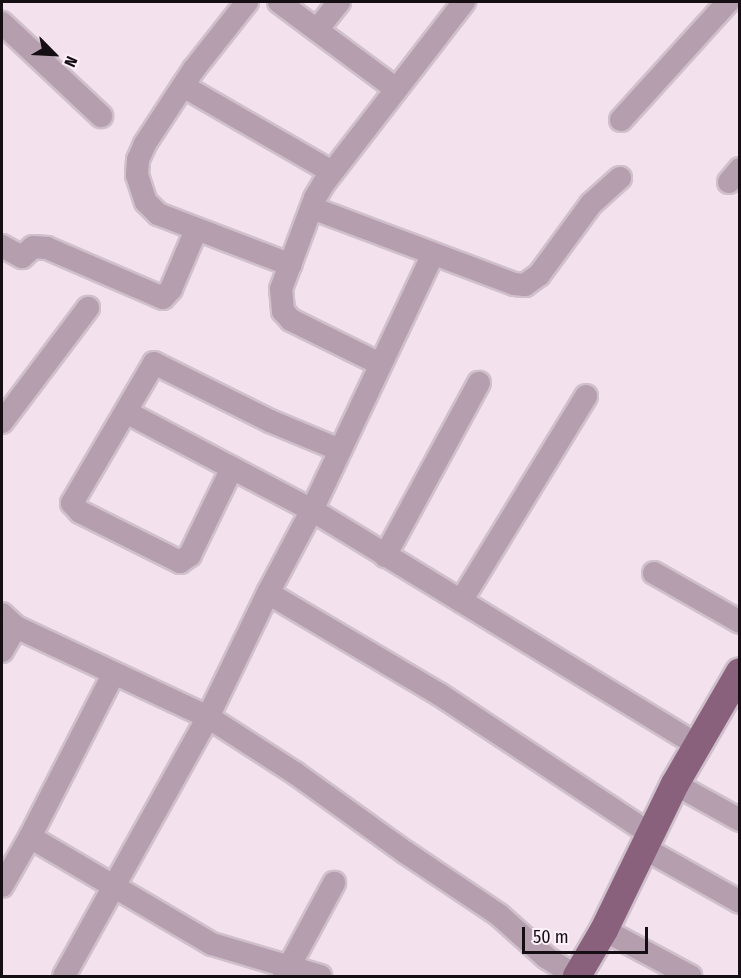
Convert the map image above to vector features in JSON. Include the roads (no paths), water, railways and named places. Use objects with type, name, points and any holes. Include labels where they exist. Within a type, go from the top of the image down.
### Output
[{"type":"main road","points":[[576,976],[604,930],[675,784],[740,672]]},
{"type":"street","points":[[247,2],[183,86],[145,144],[138,159],[136,175],[151,209],[196,230],[291,266]]},
{"type":"street","points":[[279,2],[396,89]]},
{"type":"street","points":[[316,30],[339,2]]},
{"type":"street","points":[[621,120],[728,2]]},
{"type":"street","points":[[735,2],[740,6]]},
{"type":"street","points":[[380,364],[291,320],[282,311],[281,289],[312,208],[332,172],[396,89],[456,4]]},
{"type":"street","points":[[2,23],[101,116]]},
{"type":"street","points":[[183,86],[332,172]]},
{"type":"street","points":[[312,208],[514,284],[525,285],[538,275],[591,204],[620,177]]},
{"type":"street","points":[[2,246],[22,257],[33,247],[46,248],[163,298],[171,289],[196,230]]},
{"type":"street","points":[[64,976],[208,717],[268,593],[312,510],[433,254]]},
{"type":"street","points":[[2,422],[88,308]]},
{"type":"street","points":[[232,468],[190,555],[180,562],[90,517],[75,508],[72,503],[151,365],[158,363],[270,421],[340,450]]},
{"type":"street","points":[[385,556],[479,383]]},
{"type":"street","points":[[461,601],[586,396]]},
{"type":"street","points":[[126,412],[312,510],[697,745]]},
{"type":"street","points":[[654,573],[740,622]]},
{"type":"street","points":[[268,593],[439,694],[646,840],[740,902]]},
{"type":"street","points":[[2,651],[9,620],[208,717],[295,773],[405,852],[499,915],[547,958],[576,976]]},
{"type":"street","points":[[2,886],[30,837],[114,673]]},
{"type":"street","points":[[675,784],[740,820]]},
{"type":"street","points":[[30,837],[212,944],[287,972],[320,976]]},
{"type":"street","points":[[287,972],[334,883]]},
{"type":"street","points":[[604,930],[690,976]]}]
